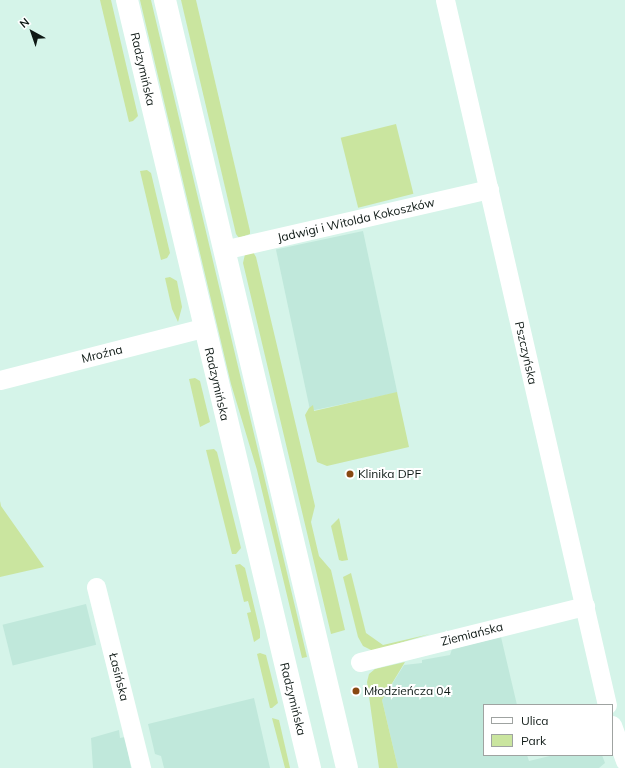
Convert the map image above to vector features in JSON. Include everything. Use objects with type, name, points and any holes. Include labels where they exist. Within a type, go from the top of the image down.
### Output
[{"type":"main road","name":"Radzymińska","points":[[126,0],[203,328],[310,768]]},
{"type":"main road","points":[[165,0],[223,250],[347,768]]},
{"type":"street","name":"Pszczyńska","points":[[446,0],[607,704]]},
{"type":"street","name":"Jadwigi i Witolda Kokoszków","points":[[223,250],[489,189]]},
{"type":"street","name":"Mroźna","points":[[0,380],[203,328]]},
{"type":"street","name":"Łasińska","points":[[96,587],[141,768]]},
{"type":"street","name":"Ziemiańska","points":[[360,662],[585,606]]},
{"type":"street","points":[[613,728],[625,761]]},
{"type":"shaded area","points":[[363,231],[397,392],[310,411],[276,250]]},
{"type":"shaded area","points":[[86,604],[96,645],[13,666],[3,625]]},
{"type":"shaded area","points":[[501,637],[517,704],[483,704],[483,756],[527,756],[529,761],[550,756],[602,756],[605,763],[599,768],[398,768],[382,700],[404,665],[422,663],[422,660],[450,655],[452,649]]},
{"type":"shaded area","points":[[254,698],[270,768],[164,768],[161,756],[155,754],[148,724]]},
{"type":"shaded area","points":[[119,730],[120,738],[125,737],[131,768],[93,768],[91,738]]},
{"type":"green space","points":[[100,0],[111,0],[138,116],[133,121],[129,122]]},
{"type":"green space","points":[[140,0],[151,0],[307,657],[302,658],[257,470],[231,384]]},
{"type":"green space","points":[[181,0],[196,0],[250,231],[250,234],[239,238],[236,234]]},
{"type":"green space","points":[[396,124],[413,194],[358,208],[341,138]]},
{"type":"green space","points":[[147,170],[151,173],[170,253],[167,258],[161,260],[140,171]]},
{"type":"green space","points":[[253,252],[256,257],[315,506],[311,522],[319,556],[331,570],[345,630],[331,634],[243,263],[245,254]]},
{"type":"green space","points":[[170,277],[177,281],[182,307],[178,322],[172,309],[165,278]]},
{"type":"green space","points":[[195,378],[200,381],[210,422],[200,427],[189,379]]},
{"type":"green space","points":[[397,392],[409,447],[327,466],[317,462],[305,415],[309,408],[313,405],[314,411]]},
{"type":"green space","points":[[214,449],[217,452],[241,548],[236,554],[232,554],[206,450]]},
{"type":"green space","points":[[0,501],[1,506],[44,567],[0,577]]},
{"type":"green space","points":[[339,518],[348,560],[342,561],[339,560],[331,526]]},
{"type":"green space","points":[[240,564],[245,568],[260,631],[260,638],[254,642],[247,613],[251,612],[248,601],[244,602],[235,565]]},
{"type":"green space","points":[[351,573],[366,633],[383,645],[430,634],[373,651],[363,646],[358,637],[343,577]]},
{"type":"green space","points":[[260,653],[266,655],[278,703],[272,708],[270,708],[257,654]]},
{"type":"green space","points":[[405,662],[382,700],[398,768],[379,768],[367,682],[369,674],[375,669]]},
{"type":"green space","points":[[272,718],[279,720],[290,768],[285,768]]},
{"type":"place","name":"Klinika DPF","points":[[350,474]]},
{"type":"place","name":"Młodzieńcza 04","points":[[356,691]]}]
